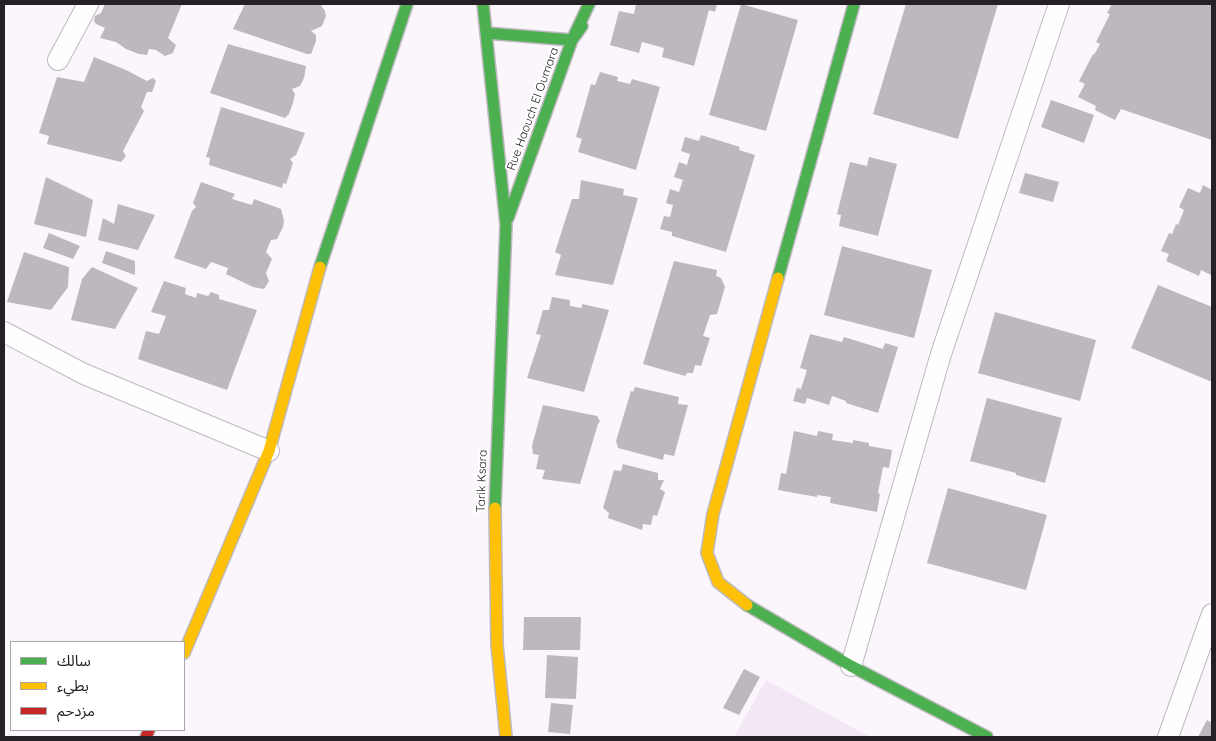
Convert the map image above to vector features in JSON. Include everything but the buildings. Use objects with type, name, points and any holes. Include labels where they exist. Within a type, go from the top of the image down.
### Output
[{"type":"street","points":[[58,60],[88,4]]},
{"type":"street","points":[[185,651],[269,450],[317,276],[407,4]]},
{"type":"street","points":[[483,4],[506,225]]},
{"type":"street","name":"Rue Haouch El Oumara","points":[[506,225],[572,40],[588,4]]},
{"type":"street","points":[[486,33],[572,40],[599,4]]},
{"type":"street","points":[[854,4],[713,514],[707,553],[718,582],[740,601],[852,666],[987,737]]},
{"type":"street","points":[[852,666],[941,354],[1059,4]]},
{"type":"street","name":"Tarik Ksara","points":[[506,225],[494,526],[498,646],[506,737]]},
{"type":"street","points":[[4,332],[84,374],[269,450]]},
{"type":"street","points":[[1168,737],[1212,614]]},
{"type":"shaded area","points":[[766,680],[870,737],[734,737]]},
{"type":"traffic: fast","points":[[320,267],[407,4]]},
{"type":"traffic: fast","points":[[483,4],[506,225],[495,508]]},
{"type":"traffic: fast","points":[[508,218],[572,40],[589,4]]},
{"type":"traffic: fast","points":[[778,278],[854,4]]},
{"type":"traffic: fast","points":[[486,33],[572,40],[582,26]]},
{"type":"traffic: fast","points":[[747,605],[851,666],[987,737]]},
{"type":"traffic: slow","points":[[185,651],[269,451],[320,267]]},
{"type":"traffic: slow","points":[[747,605],[718,582],[707,553],[713,514],[778,278]]},
{"type":"traffic: slow","points":[[495,508],[497,645],[506,737]]},
{"type":"traffic: jam","points":[[146,737],[149,731]]}]
